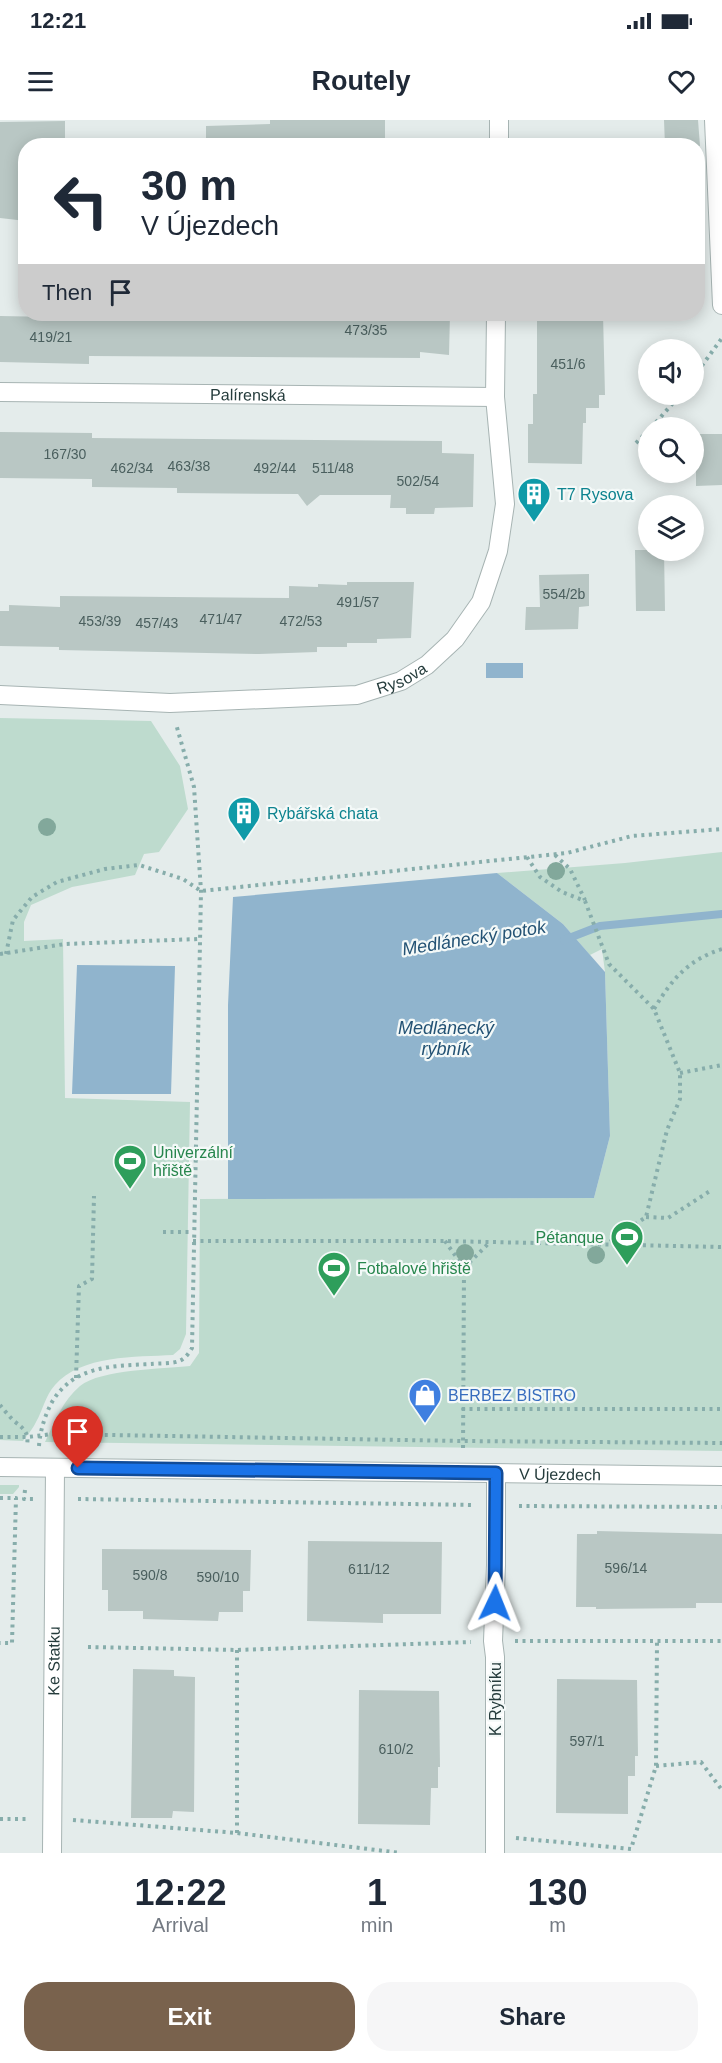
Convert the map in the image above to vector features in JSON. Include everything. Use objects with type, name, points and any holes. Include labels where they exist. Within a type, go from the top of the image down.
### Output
[{"type":"street","points":[[499,120],[499,138]]},
{"type":"street","points":[[714,120],[722,305]]},
{"type":"street","name":"Rysova","points":[[0,694],[170,703],[357,695],[401,681],[428,665],[455,639],[481,602],[498,551],[505,504],[495,397],[496,321]]},
{"type":"street","name":"Palírenská","points":[[0,392],[495,397]]},
{"type":"street","name":"V Újezdech","points":[[0,1467],[722,1476]]},
{"type":"street","name":"Ke Statku","points":[[40,1468],[55,1499],[52,1853]]},
{"type":"street","name":"K Rybníku","points":[[495,1844],[495,1657],[493,1641],[496,1473]]},
{"type":"path","points":[[704,363],[722,338]]},
{"type":"path","points":[[662,417],[674,405]]},
{"type":"path","points":[[24,1499],[40,1468],[39,1436],[48,1409],[61,1388],[92,1370],[114,1366],[179,1362],[192,1348],[198,939],[201,891],[194,787],[175,721]]},
{"type":"path","points":[[6,954],[13,920],[32,897],[57,882],[105,869],[139,865],[183,879],[201,891],[554,854],[632,836],[722,829]]},
{"type":"path","points":[[554,854],[570,869],[592,915],[597,935],[609,964],[654,1009],[680,1073],[680,1099],[667,1130],[646,1217]]},
{"type":"path","points":[[527,857],[540,878],[562,892],[585,901]]},
{"type":"path","points":[[0,954],[65,944],[198,939]]},
{"type":"path","points":[[654,1009],[669,984],[702,956],[722,949]]},
{"type":"path","points":[[680,1073],[722,1065]]},
{"type":"path","points":[[607,1244],[646,1217],[668,1218],[710,1191]]},
{"type":"path","points":[[76,1378],[80,1286],[92,1279],[94,1196]]},
{"type":"path","points":[[163,1232],[193,1232]]},
{"type":"path","points":[[193,1241],[444,1241],[722,1247]]},
{"type":"path","points":[[444,1241],[464,1268],[462,1441],[465,1474]]},
{"type":"path","points":[[464,1268],[490,1242]]},
{"type":"path","points":[[0,1405],[12,1420],[25,1429],[40,1468]]},
{"type":"path","points":[[462,1409],[722,1408]]},
{"type":"path","points":[[0,1437],[64,1434],[722,1443]]},
{"type":"path","points":[[0,1498],[496,1506],[722,1507]]},
{"type":"path","points":[[0,1643],[12,1643],[16,1498]]},
{"type":"path","points":[[88,1647],[237,1650],[493,1641],[722,1641]]},
{"type":"path","points":[[495,1844],[631,1849],[656,1766],[657,1642]]},
{"type":"path","points":[[237,1650],[237,1833]]},
{"type":"path","points":[[656,1766],[701,1762],[722,1790]]},
{"type":"path","points":[[0,1819],[52,1819],[237,1833],[401,1853]]},
{"type":"green space","points":[[0,718],[151,721],[180,766],[188,809],[159,852],[144,854],[135,875],[72,887],[31,905],[24,922],[24,941],[63,939],[65,1098],[190,1102],[186,1334],[180,1349],[173,1355],[126,1357],[94,1363],[66,1375],[46,1398],[35,1425],[23,1441],[0,1440]]},
{"type":"green space","points":[[722,852],[722,1451],[45,1442],[69,1398],[80,1386],[90,1380],[117,1373],[190,1366],[199,1353],[200,1199],[594,1198],[610,1136],[605,972],[602,949],[590,955],[563,924],[497,873],[625,863]]},
{"type":"green space","points":[[0,1485],[19,1485],[19,1487],[13,1494],[0,1494]]},
{"type":"water","points":[[486,663],[523,663],[523,678],[486,678]]},
{"type":"water","name":"Medlánecký rybník","points":[[497,873],[563,924],[605,972],[610,1136],[594,1198],[228,1199],[228,1005],[233,897]]},
{"type":"water","points":[[77,965],[175,966],[171,1094],[72,1094]]},
{"type":"building","points":[[270,120],[385,120],[385,138],[206,138],[206,126],[270,124]]},
{"type":"building","points":[[664,120],[698,120],[699,138],[665,138]]},
{"type":"building","points":[[65,121],[65,138],[18,138],[18,220],[0,218],[0,122]]},
{"type":"building","points":[[0,316],[18,316],[18,321],[450,321],[449,355],[420,352],[420,358],[89,356],[89,364],[0,362]]},
{"type":"building","points":[[537,321],[603,321],[605,395],[599,395],[599,408],[586,408],[586,423],[583,423],[582,464],[528,463],[528,424],[533,424],[533,394],[537,394]]},
{"type":"building","points":[[0,432],[92,433],[92,438],[442,441],[442,453],[474,454],[473,507],[435,508],[434,514],[406,514],[406,508],[390,508],[391,495],[320,495],[307,506],[298,494],[177,493],[177,488],[92,487],[92,479],[0,478]]},
{"type":"building","points":[[704,434],[722,434],[722,485],[696,486],[696,483],[704,483]]},
{"type":"building","points":[[635,550],[638,550],[638,561],[664,561],[665,611],[636,611]]},
{"type":"building","points":[[589,574],[589,606],[579,607],[578,629],[525,630],[526,607],[540,607],[539,575]]},
{"type":"building","points":[[347,582],[414,582],[411,638],[377,639],[377,643],[347,643],[347,647],[317,647],[317,652],[259,654],[59,650],[59,647],[0,646],[0,611],[9,611],[9,605],[60,607],[60,596],[289,598],[289,586],[347,585]]},
{"type":"building","points":[[597,1531],[722,1534],[722,1603],[696,1603],[696,1608],[596,1609],[596,1607],[576,1607],[577,1534],[597,1534]]},
{"type":"building","points":[[308,1541],[442,1542],[441,1614],[383,1614],[383,1623],[307,1621]]},
{"type":"building","points":[[102,1549],[251,1550],[250,1591],[243,1591],[243,1612],[219,1612],[218,1621],[143,1619],[143,1611],[108,1611],[108,1590],[102,1590]]},
{"type":"building","points":[[133,1669],[174,1670],[174,1676],[195,1677],[194,1812],[173,1811],[172,1818],[131,1818]]},
{"type":"building","points":[[557,1679],[637,1680],[638,1756],[635,1756],[635,1776],[628,1776],[628,1814],[556,1813]]},
{"type":"building","points":[[359,1690],[439,1691],[440,1767],[438,1767],[438,1788],[431,1788],[430,1825],[358,1824]]},
{"type":"waterway","name":"Medlánecký potok","points":[[564,940],[600,926],[722,914]]},
{"type":"place","name":"T7 Rysova","points":[[534,523]]},
{"type":"place","name":"Rybářská chata","points":[[244,842]]},
{"type":"place","name":"Univerzální hřiště","points":[[130,1190]]},
{"type":"place","name":"Pétanque","points":[[627,1266]]},
{"type":"place","name":"Fotbalové hřiště","points":[[334,1297]]},
{"type":"place","name":"BERBEZ BISTRO","points":[[425,1424]]},
{"type":"route","points":[[78,1468],[496,1473],[495,1603]]}]
